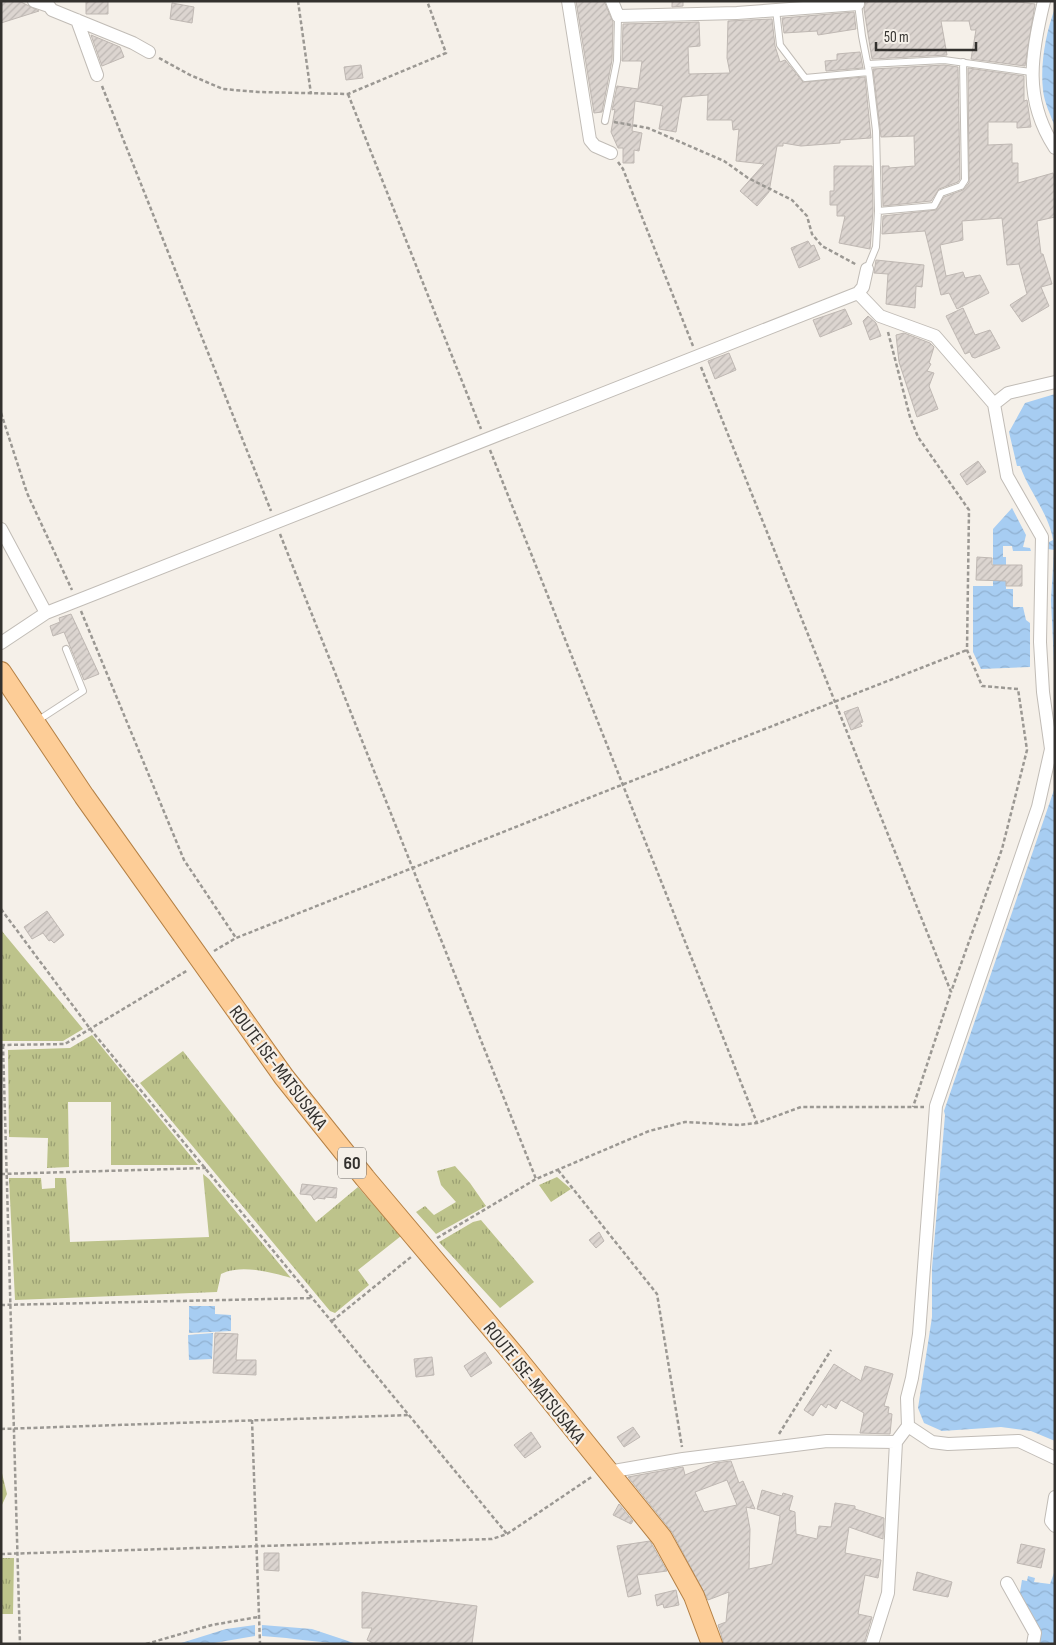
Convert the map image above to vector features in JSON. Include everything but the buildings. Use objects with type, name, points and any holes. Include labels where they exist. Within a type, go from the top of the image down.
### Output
[{"type":"main road","name":"ROUTE ISE-MATSUSAKA","points":[[1,672],[34,723],[284,1077],[662,1538],[680,1567],[694,1596],[712,1644]]},
{"type":"street","points":[[34,1],[133,43],[149,52]]},
{"type":"street","points":[[568,1],[590,140],[595,146],[612,153]]},
{"type":"street","points":[[612,1],[618,16],[776,10],[858,3]]},
{"type":"street","points":[[1044,1],[1034,40],[1031,72],[1034,98],[1045,133],[1055,148]]},
{"type":"street","points":[[77,20],[97,75]]},
{"type":"street","points":[[1,643],[46,613],[858,293],[864,287],[868,269]]},
{"type":"street","points":[[858,293],[880,316],[935,336],[994,404],[1007,476],[1042,537],[1040,642],[1051,749],[1038,807],[936,1106],[919,1334],[907,1398],[908,1426],[896,1442],[888,1593],[872,1644]]},
{"type":"street","points":[[994,404],[1008,393],[1055,382]]},
{"type":"street","points":[[1,529],[46,613]]},
{"type":"street","points":[[908,1426],[932,1442],[948,1444],[1019,1440],[1055,1458]]},
{"type":"street","points":[[608,1472],[684,1459],[827,1441],[896,1442]]},
{"type":"street","points":[[1055,1497],[1051,1521],[1055,1526]]},
{"type":"street","points":[[1007,1583],[1035,1633],[1033,1644]]},
{"type":"lane","points":[[858,3],[870,72],[876,131],[878,211],[876,248],[868,269]]},
{"type":"lane","points":[[776,10],[780,45],[805,78],[870,72]]},
{"type":"lane","points":[[605,121],[617,61],[618,16]]},
{"type":"lane","points":[[868,64],[901,60],[944,60],[1031,72]]},
{"type":"lane","points":[[878,211],[934,206],[940,193],[961,186],[966,180],[962,62]]},
{"type":"lane","points":[[34,723],[83,691],[66,649]]},
{"type":"path","points":[[298,1],[311,94]]},
{"type":"path","points":[[149,52],[190,75],[223,89],[348,94],[446,53],[428,1]]},
{"type":"path","points":[[97,75],[414,868],[536,1179],[649,1131],[685,1122],[739,1125],[757,1123],[801,1107],[913,1107],[951,992],[1002,849],[1027,750],[1018,689],[982,686],[968,650],[969,510],[918,437],[910,417],[885,318]]},
{"type":"path","points":[[348,94],[624,784],[757,1123]]},
{"type":"path","points":[[605,121],[648,128],[724,161],[748,178],[792,200],[807,216],[812,234],[822,246],[838,256],[868,269]]},
{"type":"path","points":[[612,153],[623,169],[951,992]]},
{"type":"path","points":[[1,413],[27,493],[77,601],[184,860],[236,938]]},
{"type":"path","points":[[20,1644],[2,1045],[65,1044],[191,969],[200,960],[236,938],[834,701],[968,650]]},
{"type":"path","points":[[1,909],[91,1030],[507,1534]]},
{"type":"path","points":[[1,1174],[206,1168]]},
{"type":"path","points":[[558,1170],[657,1294],[684,1459]]},
{"type":"path","points":[[1,1305],[312,1298]]},
{"type":"path","points":[[773,1449],[776,1440],[831,1350]]},
{"type":"path","points":[[1,1429],[410,1415]]},
{"type":"path","points":[[252,1420],[260,1644]]},
{"type":"path","points":[[1,1554],[492,1539],[507,1534],[594,1475],[608,1472]]},
{"type":"path","points":[[146,1644],[212,1625],[258,1617]]},
{"type":"green space","points":[[1,930],[83,1029],[63,1041],[1,1041]]},
{"type":"green space","points":[[92,1035],[198,1165],[111,1165],[111,1102],[68,1102],[69,1167],[47,1168],[48,1138],[9,1137],[8,1050],[70,1048]]},
{"type":"green space","points":[[183,1051],[316,1222],[358,1187],[401,1236],[358,1270],[369,1285],[335,1313],[330,1311],[140,1083]]},
{"type":"green space","points":[[455,1166],[486,1206],[436,1234],[416,1212],[425,1206],[434,1215],[456,1202],[441,1185],[437,1171]]},
{"type":"green space","points":[[203,1174],[291,1278],[265,1271],[246,1269],[221,1274],[217,1292],[15,1300],[9,1178],[41,1178],[42,1189],[55,1188],[55,1178],[66,1178],[70,1242],[209,1237]]},
{"type":"green space","points":[[557,1177],[571,1189],[551,1202],[539,1185]]},
{"type":"green space","points":[[481,1220],[534,1282],[500,1308],[439,1242],[473,1222]]},
{"type":"green space","points":[[1,1469],[7,1494],[1,1507]]},
{"type":"green space","points":[[1,1558],[14,1558],[13,1614],[1,1614]]},
{"type":"water","points":[[1055,8],[1055,127],[1045,99],[1042,70],[1044,48]]},
{"type":"water","points":[[1055,394],[1055,686],[1051,600],[1054,550],[1048,549],[1049,542],[1053,540],[1043,512],[1020,466],[1017,466],[1009,432],[1025,403]]},
{"type":"water","points":[[1012,508],[1026,535],[1023,547],[1030,548],[1031,551],[1013,551],[1012,546],[1003,546],[1003,557],[1006,557],[1006,589],[1013,589],[1013,607],[1023,607],[1026,620],[1030,623],[1030,667],[981,669],[973,652],[973,586],[993,586],[993,529]]},
{"type":"water","points":[[1055,787],[1055,1441],[1031,1431],[1001,1427],[942,1431],[924,1423],[918,1408],[932,1317],[932,1268],[944,1111]]},
{"type":"water","points":[[189,1306],[215,1306],[215,1314],[231,1315],[231,1331],[189,1333]]},
{"type":"water","points":[[213,1333],[212,1359],[189,1360],[188,1335]]},
{"type":"water","points":[[1055,1570],[1055,1644],[1038,1644],[1019,1598],[1022,1580],[1027,1581],[1028,1576],[1035,1578],[1034,1582],[1050,1584]]},
{"type":"water","points":[[255,1625],[255,1636],[208,1644],[178,1644],[226,1629]]},
{"type":"water","points":[[262,1625],[312,1629],[357,1644],[262,1636]]}]
